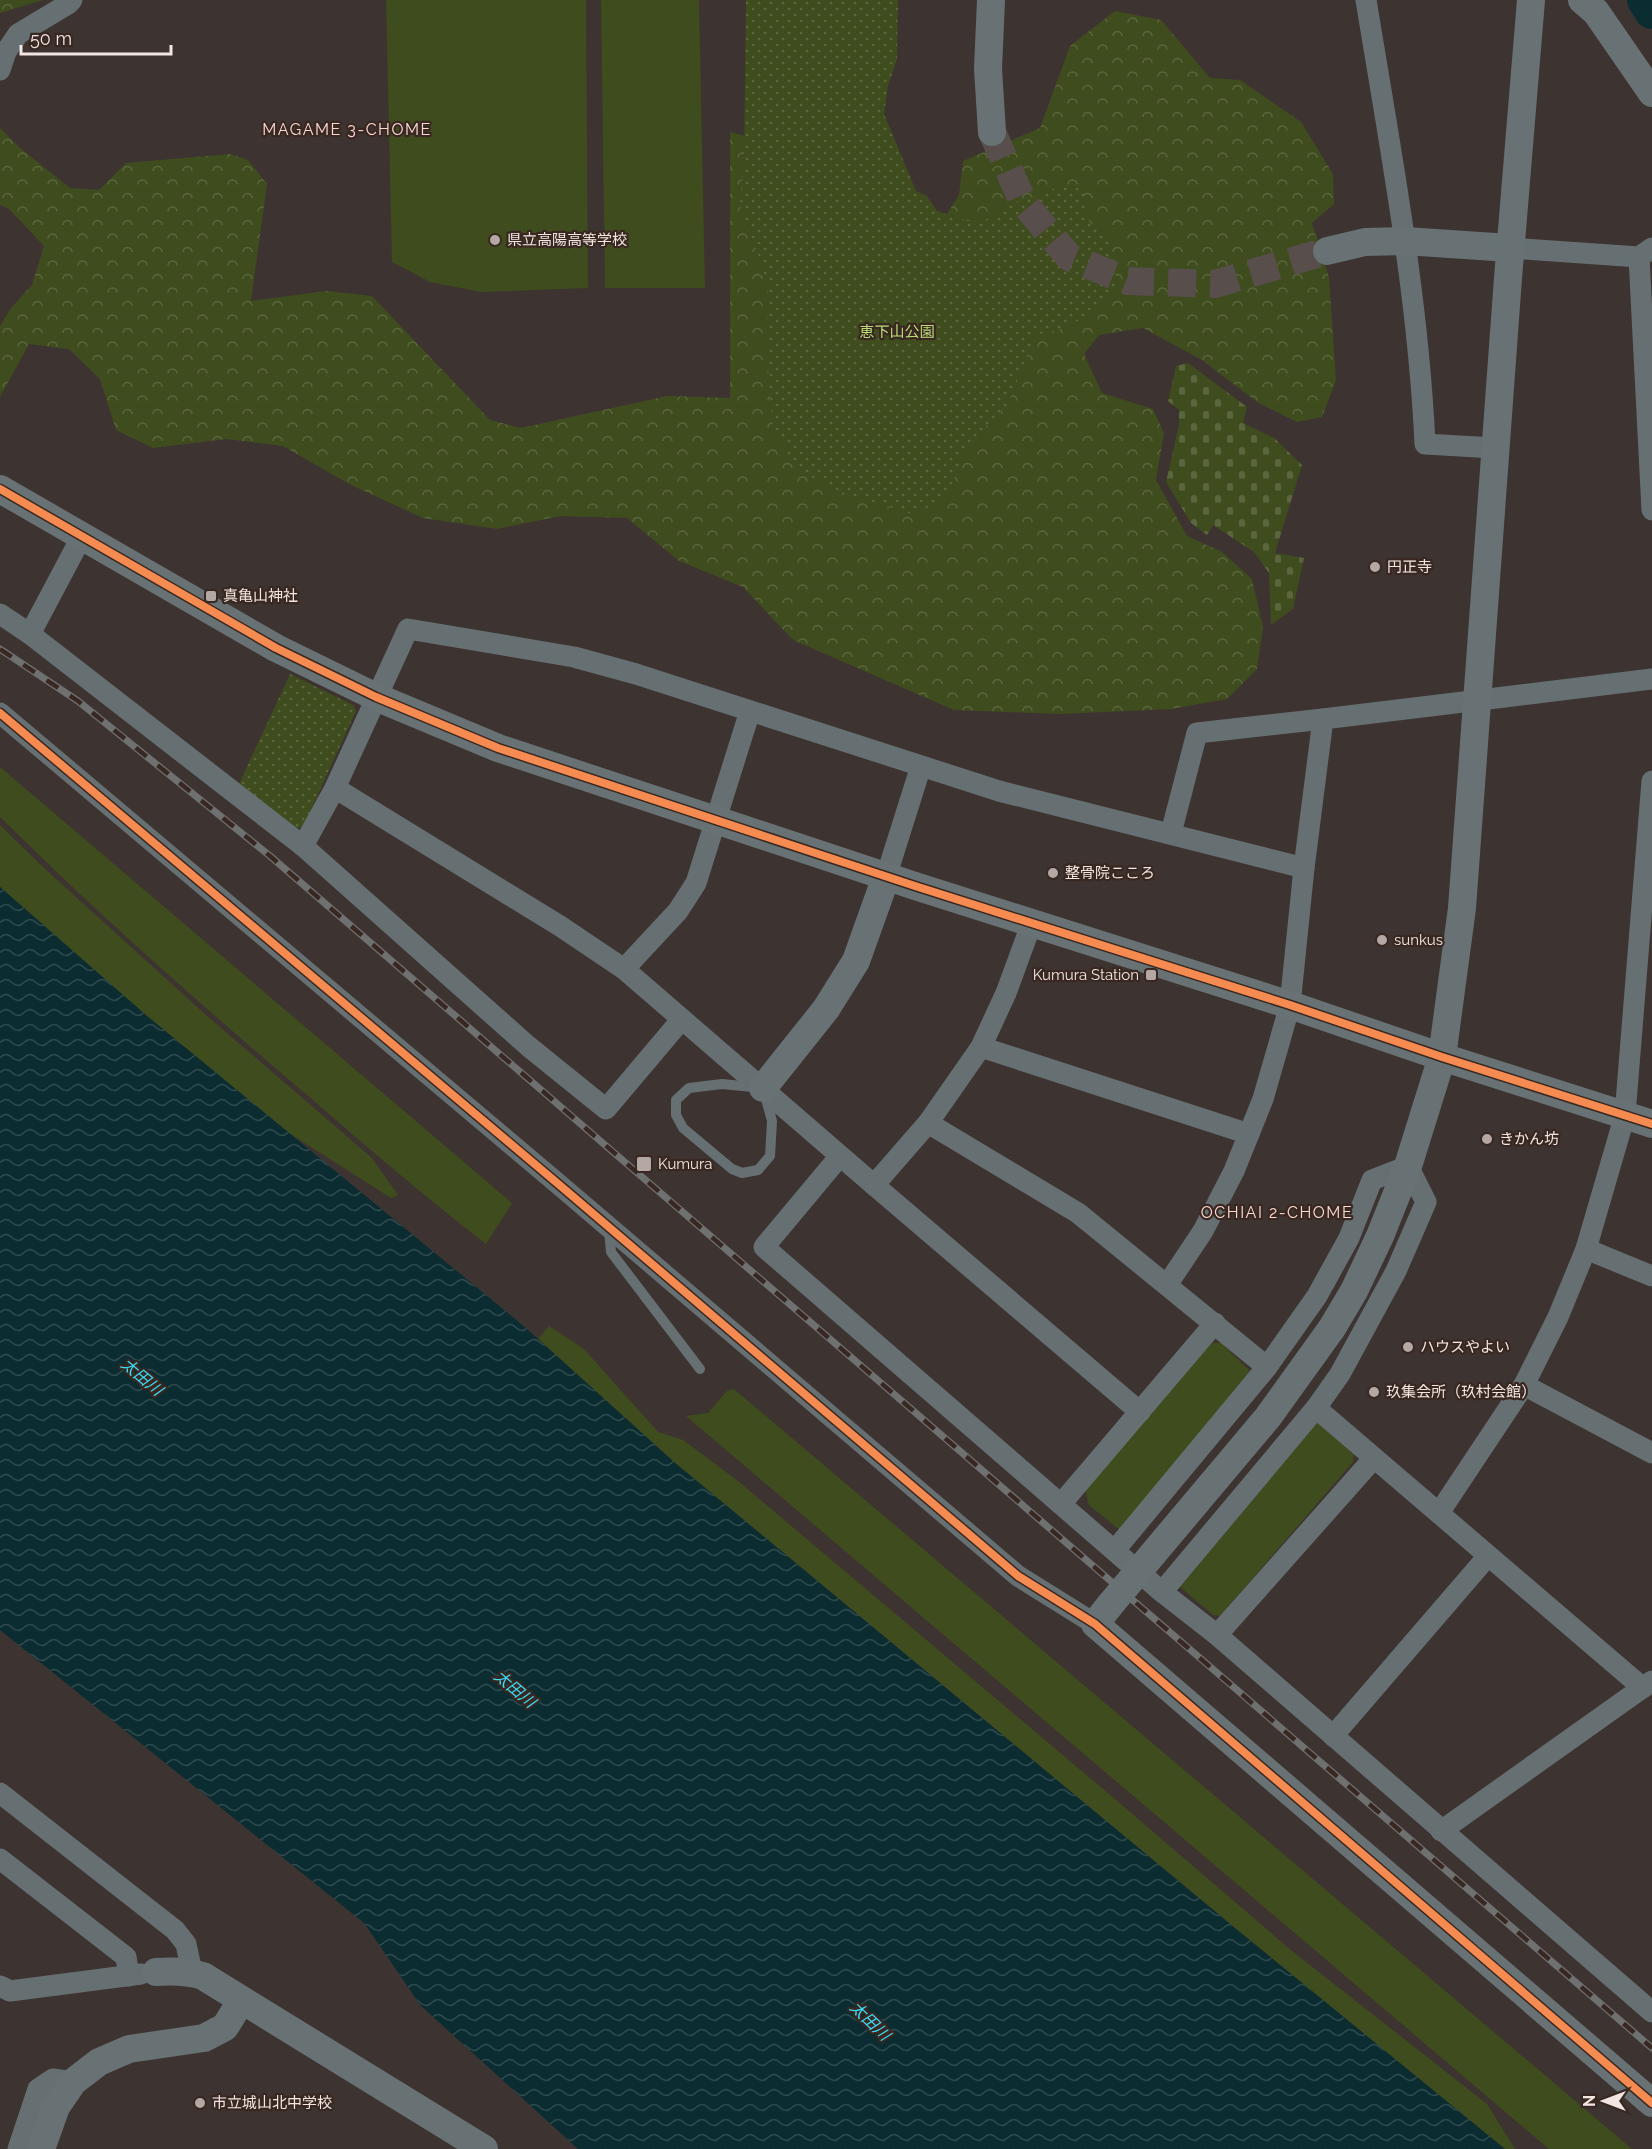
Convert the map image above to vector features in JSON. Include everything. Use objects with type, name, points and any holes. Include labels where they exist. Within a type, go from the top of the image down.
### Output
[{"type":"street","points":[[0,70],[6,52],[18,34],[72,0]]},
{"type":"street","points":[[991,0],[988,69],[992,132]]},
{"type":"street","points":[[1366,0],[1405,241],[1422,380],[1425,444],[1495,448]]},
{"type":"street","points":[[1102,1615],[1268,1417],[1332,1328],[1354,1291],[1380,1236],[1408,1166],[1442,1057],[1462,908],[1510,248],[1531,0]]},
{"type":"street","points":[[1582,0],[1596,12],[1652,93]]},
{"type":"street","points":[[1327,251],[1365,242],[1405,241],[1646,253],[1652,510]]},
{"type":"street","points":[[0,489],[276,648],[376,697],[498,748],[1032,925],[1290,1005],[1652,1125]]},
{"type":"street","points":[[30,634],[82,536]]},
{"type":"street","points":[[0,614],[30,634],[303,846],[528,1046],[606,1110],[682,1019]]},
{"type":"street","points":[[303,846],[335,788],[408,629],[574,657],[636,674],[999,791],[1304,868]]},
{"type":"street","points":[[1171,833],[1197,733],[1652,679]]},
{"type":"street","points":[[624,969],[678,911],[696,883],[750,711]]},
{"type":"street","points":[[0,713],[1018,1576],[1102,1615],[1652,2103]]},
{"type":"street","points":[[1167,1285],[1203,1231],[1234,1171],[1263,1098],[1290,1005],[1323,719]]},
{"type":"street","points":[[763,1088],[826,1009],[856,961],[886,877],[921,766]]},
{"type":"street","points":[[1439,1513],[1524,1385],[1558,1317],[1586,1249],[1625,1115],[1644,969],[1652,781]]},
{"type":"street","points":[[335,788],[560,926],[624,969],[1140,1412]]},
{"type":"street","points":[[874,1185],[928,1123],[981,1047],[1006,993],[1032,925]]},
{"type":"street","points":[[981,1047],[1249,1134]]},
{"type":"street","points":[[928,1123],[1078,1213],[1267,1367]]},
{"type":"street","points":[[840,1156],[764,1247],[1652,2012]]},
{"type":"street","points":[[1115,1550],[1267,1367],[1317,1296],[1349,1238],[1372,1180],[1408,1166]]},
{"type":"street","points":[[1162,1592],[1316,1408],[1340,1374],[1396,1271],[1426,1202],[1408,1166]]},
{"type":"street","points":[[1586,1249],[1652,1276]]},
{"type":"street","points":[[1061,1504],[1215,1323]]},
{"type":"street","points":[[1524,1385],[1652,1453]]},
{"type":"street","points":[[1316,1408],[1488,1556],[1647,1685],[1441,1831]]},
{"type":"street","points":[[1217,1635],[1374,1458]]},
{"type":"street","points":[[1333,1736],[1488,1556]]},
{"type":"street","points":[[0,1793],[175,1930],[186,1944],[192,1972]]},
{"type":"street","points":[[0,1859],[126,1957],[143,1974]]},
{"type":"street","points":[[0,1986],[10,1991],[143,1974],[172,1971],[192,1972],[203,1976],[484,2149]]},
{"type":"street","points":[[41,2149],[56,2107],[74,2082],[99,2062],[129,2049],[204,2038],[225,2026],[242,2001]]},
{"type":"street","points":[[18,2149],[38,2089],[53,2079],[74,2082]]},
{"type":"lane","points":[[722,1084],[763,1088],[772,1121],[770,1156],[758,1170],[742,1173],[732,1169],[683,1128],[676,1115],[676,1100],[688,1088],[722,1084]]},
{"type":"lane","points":[[609,1227],[611,1252],[700,1369]]},
{"type":"green space","points":[[0,0],[43,0],[0,13]]},
{"type":"green space","points":[[386,0],[586,0],[588,288],[481,292],[430,282],[392,262]]},
{"type":"green space","points":[[601,0],[699,0],[705,288],[605,288]]},
{"type":"green space","name":"恵下山公園","points":[[746,0],[898,0],[897,59],[888,86],[884,114],[916,191],[927,196],[937,211],[968,221],[996,218],[1012,203],[1061,186],[1083,189],[1089,222],[1108,235],[1116,265],[1115,287],[1094,313],[1061,329],[1035,335],[1008,404],[967,446],[946,498],[912,514],[839,491],[796,469],[772,423],[767,352],[768,291],[758,253],[740,205],[744,156]]},
{"type":"green space","points":[[1115,11],[1161,20],[1210,78],[1240,80],[1301,122],[1333,174],[1334,204],[1312,223],[1329,277],[1336,380],[1322,417],[1297,422],[1257,402],[1202,360],[1143,328],[1099,335],[1084,354],[1102,393],[1153,409],[1164,433],[1156,480],[1187,536],[1222,552],[1252,579],[1263,627],[1257,669],[1227,699],[1171,709],[1059,714],[954,710],[793,640],[743,587],[679,561],[627,518],[560,516],[497,529],[423,518],[349,484],[283,446],[226,439],[153,448],[116,430],[100,379],[69,349],[29,344],[0,397],[0,326],[11,308],[32,285],[44,246],[9,209],[0,205],[0,128],[20,148],[70,188],[99,190],[126,163],[230,154],[248,160],[267,184],[251,301],[327,291],[372,296],[490,420],[521,428],[667,396],[730,398],[730,132],[795,149],[938,228],[959,195],[963,161],[1040,128],[1070,46]]},
{"type":"green space","points":[[1188,363],[1247,407],[1243,423],[1274,438],[1302,465],[1275,553],[1304,558],[1293,609],[1271,625],[1269,573],[1254,552],[1213,525],[1207,535],[1191,523],[1166,482],[1179,425],[1179,410],[1168,401],[1176,366]]},
{"type":"green space","points":[[290,674],[353,705],[356,711],[303,827],[294,828],[239,784]]},
{"type":"green space","points":[[0,767],[512,1203],[486,1244],[396,1171],[190,994],[0,817]]},
{"type":"green space","points":[[0,825],[206,1015],[372,1158],[398,1195],[391,1198],[289,1133],[147,1016],[0,887]]},
{"type":"green space","points":[[549,1326],[584,1349],[658,1432],[683,1440],[738,1481],[1292,1951],[1487,2104],[1515,2149],[1505,2149],[674,1462],[538,1339]]},
{"type":"green space","points":[[1211,1343],[1221,1343],[1250,1371],[1121,1531],[1089,1505],[1085,1490]]},
{"type":"green space","points":[[734,1389],[1632,2149],[1549,2149],[686,1416],[708,1413],[727,1391]]},
{"type":"green space","points":[[1318,1421],[1354,1455],[1353,1462],[1220,1616],[1213,1615],[1180,1587]]},
{"type":"water","name":"太田川","points":[[0,887],[147,1016],[526,1328],[674,1462],[1505,2149],[578,2149],[421,2006],[364,1923],[0,1630]]},
{"type":"waterway","points":[[1645,0],[1652,11]]},
{"type":"tunnel","points":[[992,132],[1023,202],[1069,257],[1128,281],[1215,284],[1327,251]]},
{"type":"railway","points":[[0,649],[78,701],[270,856],[1652,2048]]},
{"type":"cycle path","points":[[0,489],[276,648],[376,697],[498,748],[915,886],[1290,1005],[1442,1057],[1652,1124]]},
{"type":"cycle path","points":[[0,713],[1018,1576],[1095,1624],[1652,2103]]},
{"type":"place","name":"県立高陽高等学校","points":[[495,240]]},
{"type":"place","name":"円正寺","points":[[1375,567]]},
{"type":"place","name":"真亀山神社","points":[[211,596]]},
{"type":"place","name":"整骨院こころ","points":[[1053,873]]},
{"type":"place","name":"sunkus","points":[[1382,940]]},
{"type":"place","name":"Kumura Station","points":[[1151,975]]},
{"type":"place","name":"きかん坊","points":[[1487,1139]]},
{"type":"place","name":"Kumura","points":[[644,1164]]},
{"type":"place","name":"ハウスやよい","points":[[1408,1347]]},
{"type":"place","name":"玖集会所（玖村会館）","points":[[1374,1392]]},
{"type":"place","name":"市立城山北中学校","points":[[200,2103]]},
{"type":"district","name":"MAGAME 3-CHOME","points":[[347,129]]},
{"type":"district","name":"OCHIAI 2-CHOME","points":[[1277,1212]]}]
